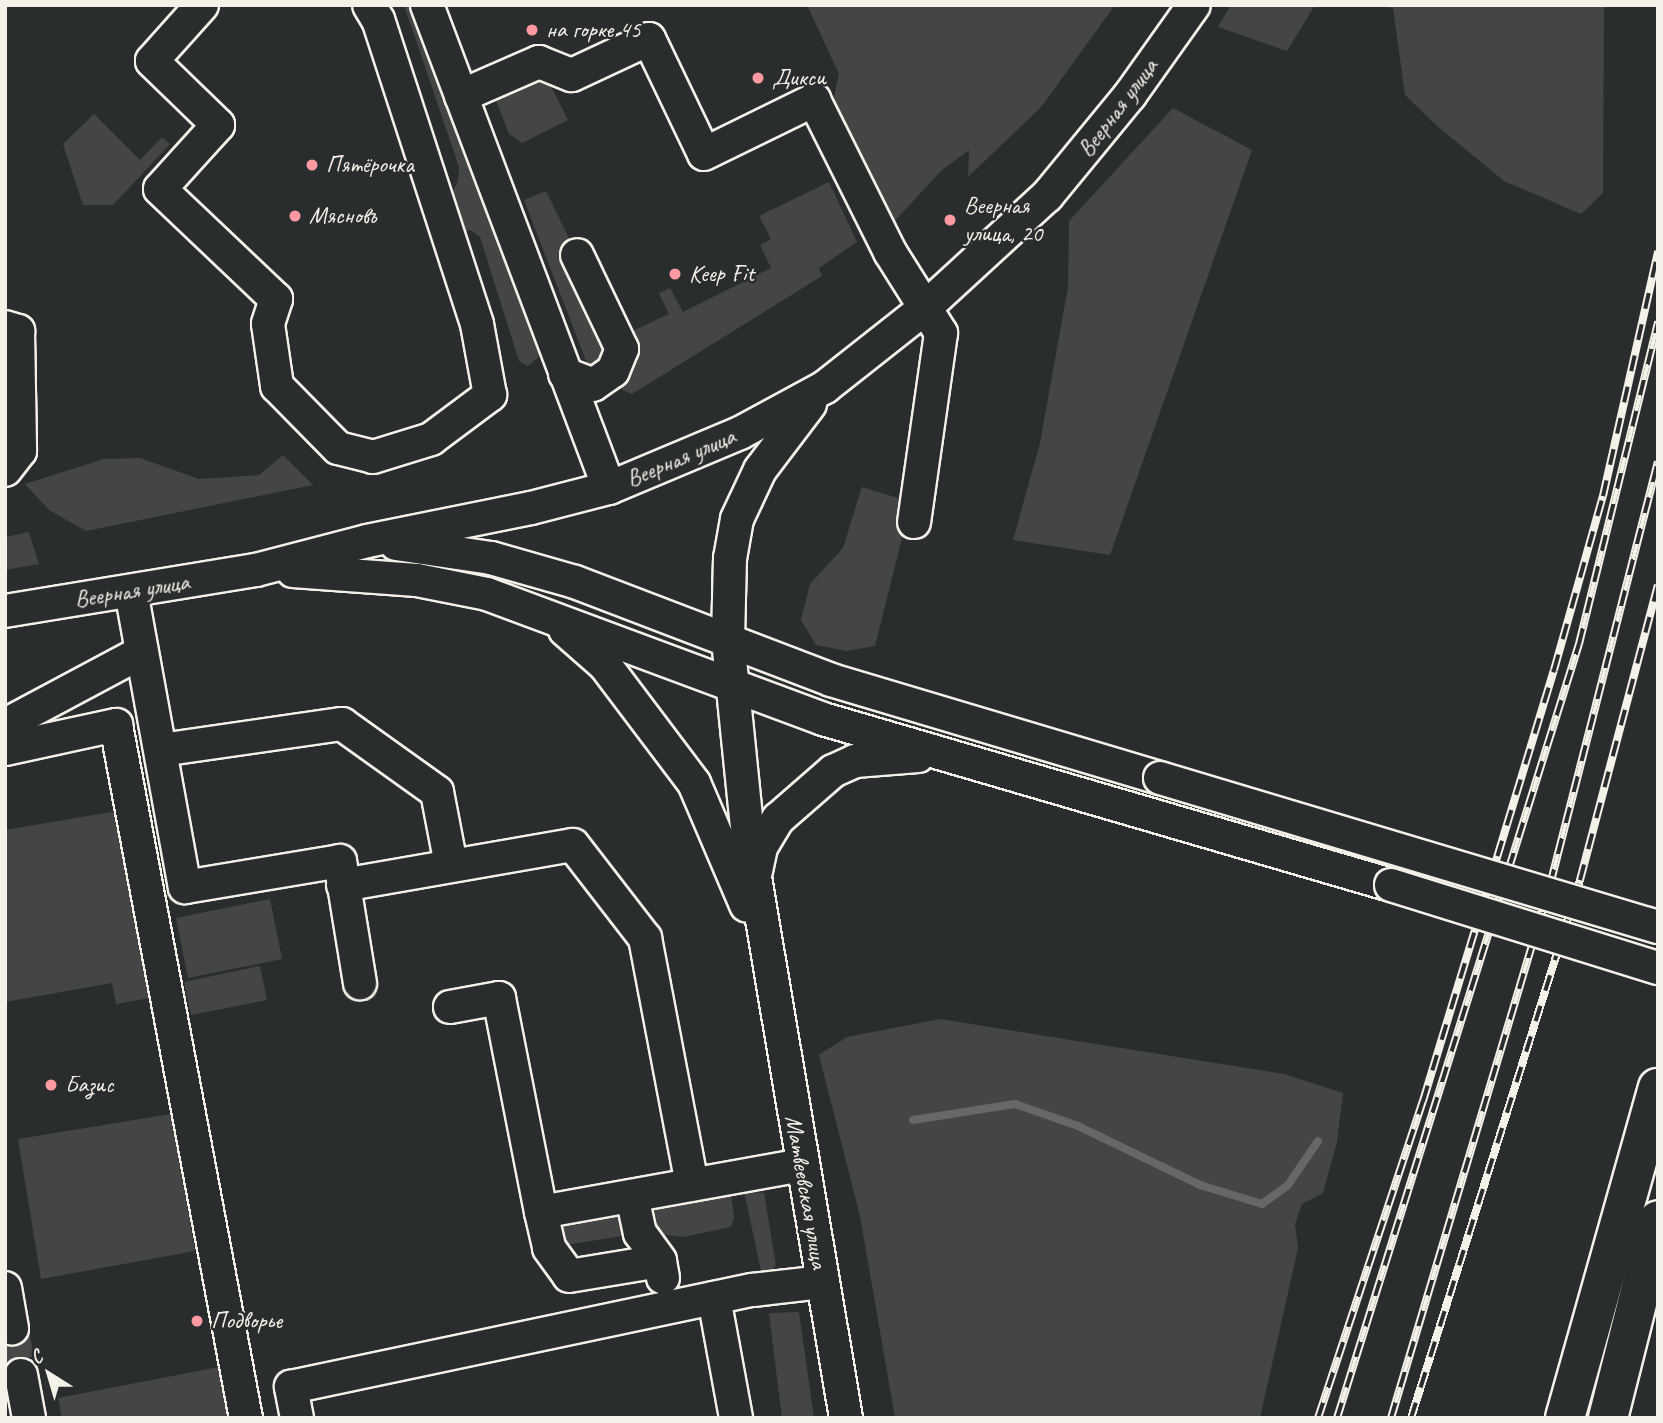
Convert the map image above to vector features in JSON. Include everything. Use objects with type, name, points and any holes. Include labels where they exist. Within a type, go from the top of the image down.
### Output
[{"type":"main road","points":[[1565,1418],[1658,1088]]},
{"type":"main road","points":[[1608,1418],[1658,1220]]},
{"type":"street","points":[[202,5],[152,61],[218,125],[160,189],[276,299],[268,324],[277,386],[338,449],[373,457],[431,439],[491,395],[477,324],[378,20],[369,5]]},
{"type":"street","points":[[427,5],[609,488]]},
{"type":"street","name":"Веерная улица","points":[[5,611],[256,570],[367,541],[609,488],[740,433],[825,387],[925,307],[1047,196],[1130,95],[1194,5]]},
{"type":"street","points":[[461,96],[539,62],[572,75],[649,39],[704,154],[814,100],[890,253],[941,333],[914,522]]},
{"type":"street","points":[[565,374],[593,385],[613,372],[622,349],[577,255]]},
{"type":"street","points":[[5,327],[18,331],[20,451],[5,470]]},
{"type":"street","points":[[769,965],[754,875],[732,685],[728,640],[730,558],[737,520],[760,470],[792,423],[825,387]]},
{"type":"street","points":[[367,541],[491,558],[575,582],[831,680],[1658,927]]},
{"type":"street","points":[[256,570],[417,580],[487,594],[732,685],[948,757],[1148,817],[1391,885],[1658,968]]},
{"type":"street","points":[[131,591],[185,887],[340,861],[360,983]]},
{"type":"street","points":[[548,616],[605,665],[694,783],[769,965]]},
{"type":"street","points":[[5,725],[142,652]]},
{"type":"street","points":[[161,750],[342,724],[437,792],[451,865]]},
{"type":"street","points":[[5,748],[117,725],[246,1418]]},
{"type":"street","points":[[754,875],[761,847],[778,818],[832,771],[888,756],[948,757]]},
{"type":"street","points":[[129,794],[166,787]]},
{"type":"street","points":[[343,885],[573,845],[631,914],[645,938],[692,1185]]},
{"type":"street","name":"Матвеевская улица","points":[[769,965],[846,1418]]},
{"type":"street","points":[[450,1007],[499,998],[549,1248],[569,1276],[660,1261]]},
{"type":"street","points":[[541,1212],[801,1165]]},
{"type":"street","points":[[632,1196],[640,1233],[660,1261],[669,1307]]},
{"type":"street","points":[[297,1418],[291,1387],[714,1298],[822,1282]]},
{"type":"street","points":[[5,1288],[12,1328]]},
{"type":"street","points":[[714,1298],[736,1418]]},
{"type":"street","points":[[21,1375],[29,1418]]},
{"type":"shaded area","points":[[404,5],[425,5],[547,350],[528,366],[519,361],[480,237],[470,230],[456,236],[446,204],[458,181],[459,167]]},
{"type":"shaded area","points":[[807,5],[1115,5],[1042,106],[968,177],[969,150],[942,170],[890,226],[834,122],[838,112],[832,106],[839,74]]},
{"type":"shaded area","points":[[1231,5],[1315,5],[1287,51],[1218,27]]},
{"type":"shaded area","points":[[1374,5],[1604,5],[1603,193],[1581,214],[1504,181],[1436,125],[1405,95],[1393,8]]},
{"type":"shaded area","points":[[543,71],[568,120],[522,143],[509,134],[494,95]]},
{"type":"shaded area","points":[[1173,108],[1252,150],[1110,555],[1013,540],[1040,443],[1068,287],[1069,221]]},
{"type":"shaded area","points":[[94,114],[140,160],[162,137],[170,144],[113,205],[83,205],[63,144]]},
{"type":"shaded area","points":[[829,182],[857,242],[819,268],[822,276],[632,394],[616,387],[626,334],[669,314],[659,293],[670,288],[683,312],[771,268],[760,245],[771,239],[759,216]]},
{"type":"shaded area","points":[[546,191],[577,255],[607,351],[601,364],[588,366],[524,200]]},
{"type":"shaded area","points":[[283,455],[313,485],[86,531],[49,510],[25,484],[104,459],[140,458],[199,479],[259,475]]},
{"type":"shaded area","points":[[862,487],[911,502],[875,646],[847,651],[816,645],[801,620],[810,584],[843,548]]},
{"type":"shaded area","points":[[29,532],[39,564],[5,570],[5,537]]},
{"type":"shaded area","points":[[117,811],[167,995],[116,1004],[112,983],[5,1002],[5,830]]},
{"type":"shaded area","points":[[270,899],[282,959],[188,978],[176,918]]},
{"type":"shaded area","points":[[260,966],[267,1000],[191,1015],[184,982]]},
{"type":"shaded area","points":[[940,1019],[1284,1074],[1343,1093],[1337,1142],[1323,1193],[1302,1204],[1295,1224],[1298,1248],[1260,1418],[895,1418],[860,1216],[819,1055],[847,1037]]},
{"type":"shaded area","points":[[171,1114],[195,1251],[41,1279],[18,1139]]},
{"type":"shaded area","points":[[744,1191],[764,1193],[776,1266],[762,1276]]},
{"type":"shaded area","points":[[731,1195],[734,1217],[731,1227],[683,1237],[650,1233],[648,1210]]},
{"type":"shaded area","points":[[618,1217],[626,1222],[628,1235],[560,1246],[557,1228]]},
{"type":"shaded area","points":[[799,1312],[814,1418],[782,1418],[769,1313]]},
{"type":"shaded area","points":[[219,1367],[229,1418],[62,1418],[58,1398]]},
{"type":"waterway","points":[[913,1120],[1015,1104],[1078,1126],[1200,1185],[1262,1204],[1288,1185],[1318,1141]]},
{"type":"tunnel","points":[[12,1328],[21,1375]]},
{"type":"railway","points":[[1318,1418],[1423,1101],[1554,670],[1603,496],[1658,251]]},
{"type":"railway","points":[[1337,1418],[1579,644],[1658,322]]},
{"type":"railway","points":[[1391,1418],[1550,885],[1658,462]]},
{"type":"railway","points":[[1411,1418],[1580,880],[1658,585]]},
{"type":"place","name":"на горке 45","points":[[532,30]]},
{"type":"place","name":"Дикси","points":[[758,78]]},
{"type":"place","name":"Пятёрочка","points":[[312,165]]},
{"type":"place","name":"Мясновъ","points":[[295,216]]},
{"type":"place","name":"Веерная улица, 20","points":[[950,220]]},
{"type":"place","name":"Keep Fit","points":[[675,274]]},
{"type":"place","name":"Базис","points":[[51,1085]]},
{"type":"place","name":"Подворье","points":[[197,1321]]}]
